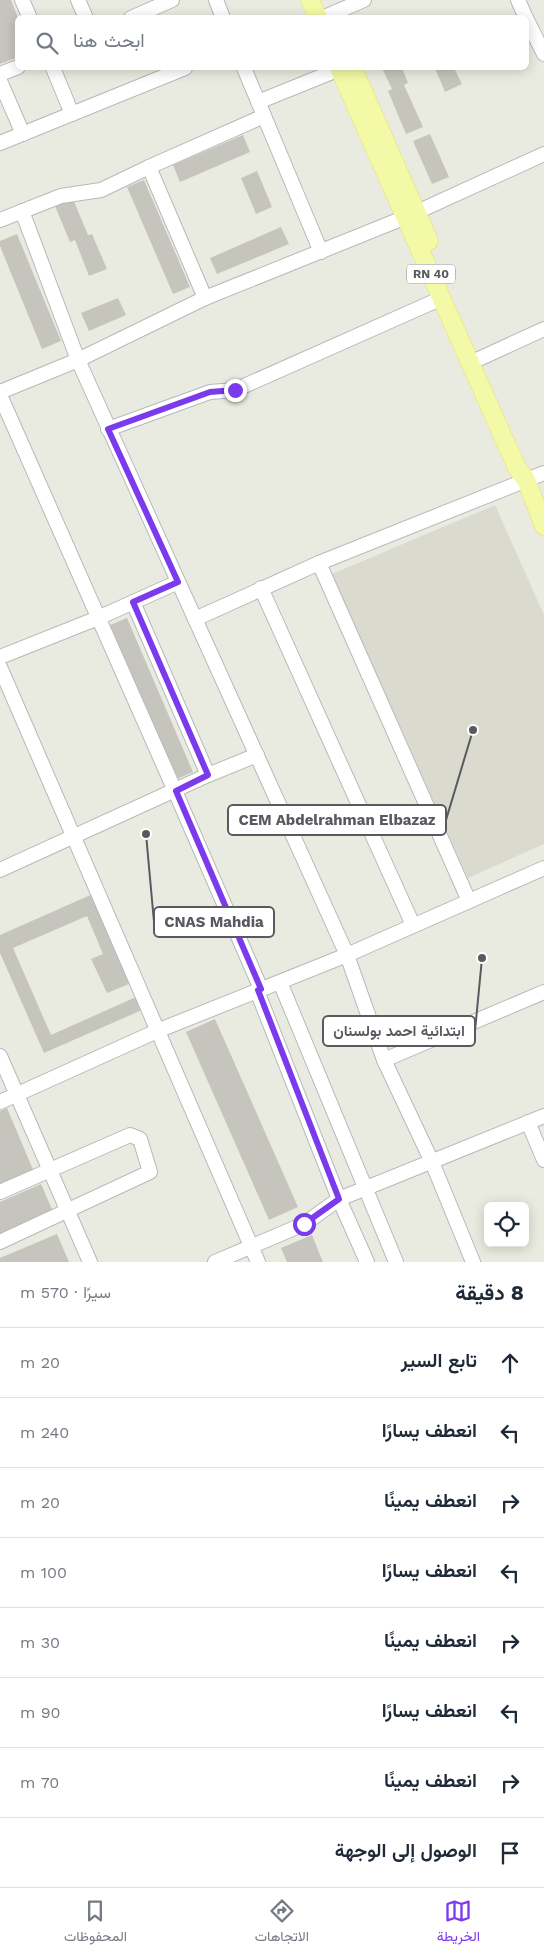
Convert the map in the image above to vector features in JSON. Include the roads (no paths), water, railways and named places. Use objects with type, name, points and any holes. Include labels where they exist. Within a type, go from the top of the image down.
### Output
[{"type":"main road","points":[[310,0],[324,13]]},
{"type":"main road","name":"RN 40","points":[[344,70],[372,126],[412,215],[517,468],[526,480],[544,526]]},
{"type":"main road","name":"RN 40","points":[[412,215],[442,298],[474,361]]},
{"type":"street","points":[[22,0],[29,15]]},
{"type":"street","points":[[78,0],[85,15]]},
{"type":"street","points":[[216,0],[222,15]]},
{"type":"street","points":[[324,13],[364,0]]},
{"type":"street","points":[[518,0],[525,15]]},
{"type":"street","points":[[137,15],[166,1]]},
{"type":"street","points":[[529,24],[544,54]]},
{"type":"street","points":[[0,74],[15,68]]},
{"type":"street","points":[[54,70],[72,114]]},
{"type":"street","points":[[0,143],[180,70]]},
{"type":"street","points":[[245,70],[321,252]]},
{"type":"street","points":[[258,102],[338,70]]},
{"type":"street","points":[[0,81],[23,134]]},
{"type":"street","points":[[0,220],[61,196],[102,190],[264,116]]},
{"type":"street","points":[[367,1262],[339,1199],[259,990],[176,791],[0,393],[78,360],[205,298],[412,215],[544,154]]},
{"type":"street","points":[[149,167],[205,298]]},
{"type":"street","points":[[22,211],[78,360],[347,955],[384,1060],[432,1162],[473,1262]]},
{"type":"street","points":[[108,429],[210,392],[235,390],[442,298]]},
{"type":"street","points":[[474,361],[544,329]]},
{"type":"street","points":[[195,619],[320,563],[544,473]]},
{"type":"street","points":[[320,563],[469,901]]},
{"type":"street","points":[[0,657],[98,618],[178,582]]},
{"type":"street","points":[[262,588],[413,925]]},
{"type":"street","points":[[133,602],[208,775]]},
{"type":"street","points":[[0,667],[258,1262]]},
{"type":"street","points":[[0,870],[208,775],[257,756]]},
{"type":"street","points":[[0,1102],[17,1096],[157,1031],[347,955],[544,868]]},
{"type":"street","points":[[280,982],[396,1262]]},
{"type":"street","points":[[384,1060],[544,992]]},
{"type":"street","points":[[0,1056],[90,1262]]},
{"type":"street","points":[[215,1262],[304,1224],[339,1199],[544,1116]]},
{"type":"street","points":[[528,1122],[544,1160]]},
{"type":"street","points":[[0,1192],[130,1135],[140,1139],[150,1172],[0,1242]]},
{"type":"place","name":"CEM Abdelrahman Elbazaz","points":[[473,730]]},
{"type":"place","name":"CNAS Mahdia","points":[[146,834]]},
{"type":"place","name":"ابتدائية احمد بولسنان","points":[[482,958]]}]
